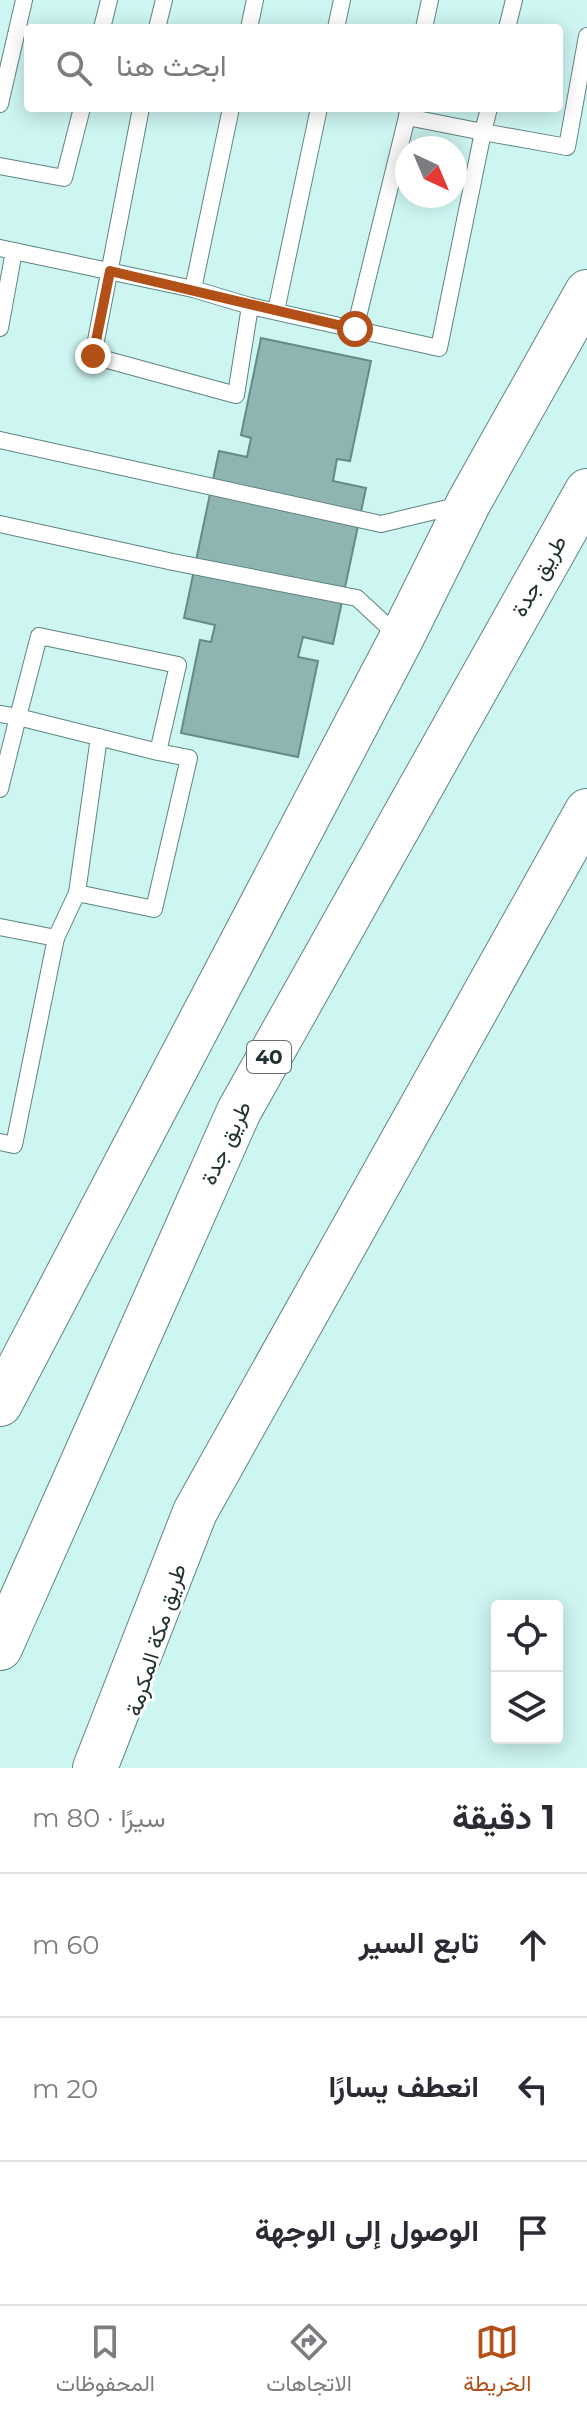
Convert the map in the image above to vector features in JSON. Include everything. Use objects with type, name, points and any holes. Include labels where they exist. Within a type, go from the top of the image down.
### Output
[{"type":"main road","points":[[0,1404],[401,639],[469,502],[587,292]]},
{"type":"main road","name":"طريق جدة","points":[[0,1648],[239,1111],[587,491]]},
{"type":"main road","points":[[95,1768],[195,1512],[587,811]]},
{"type":"main road","name":"طريق مكة المكرمة","points":[[116,1768],[195,1512]]},
{"type":"lane","points":[[0,104],[22,38],[24,0]]},
{"type":"lane","points":[[103,24],[109,0]]},
{"type":"lane","points":[[158,24],[164,0]]},
{"type":"lane","points":[[250,24],[255,0]]},
{"type":"lane","points":[[337,24],[342,0]]},
{"type":"lane","points":[[425,24],[430,0]]},
{"type":"lane","points":[[508,24],[514,0]]},
{"type":"lane","points":[[355,329],[407,112],[483,132],[567,147],[587,36]]},
{"type":"lane","points":[[0,166],[64,178],[81,112]]},
{"type":"lane","points":[[140,112],[93,356],[236,395],[250,306]]},
{"type":"lane","points":[[193,289],[230,112]]},
{"type":"lane","points":[[276,311],[318,112]]},
{"type":"lane","points":[[0,328],[7,249],[193,289],[250,306],[439,348],[488,112]]},
{"type":"lane","points":[[0,440],[381,524],[469,502]]},
{"type":"lane","points":[[0,524],[357,598],[401,639]]},
{"type":"lane","points":[[0,789],[39,636],[178,665],[158,752]]},
{"type":"lane","points":[[0,714],[189,758],[154,909],[77,893]]},
{"type":"lane","points":[[0,1142],[14,1145],[56,938],[77,893],[99,737]]},
{"type":"lane","points":[[0,927],[56,938]]},
{"type":"building","points":[[261,338],[371,361],[350,461],[337,459],[333,481],[366,488],[333,644],[303,637],[298,657],[318,661],[298,757],[181,733],[200,640],[211,642],[215,625],[184,618],[219,451],[247,457],[251,438],[241,435]]},
{"type":"route","points":[[93,356],[110,271],[355,329]]}]
